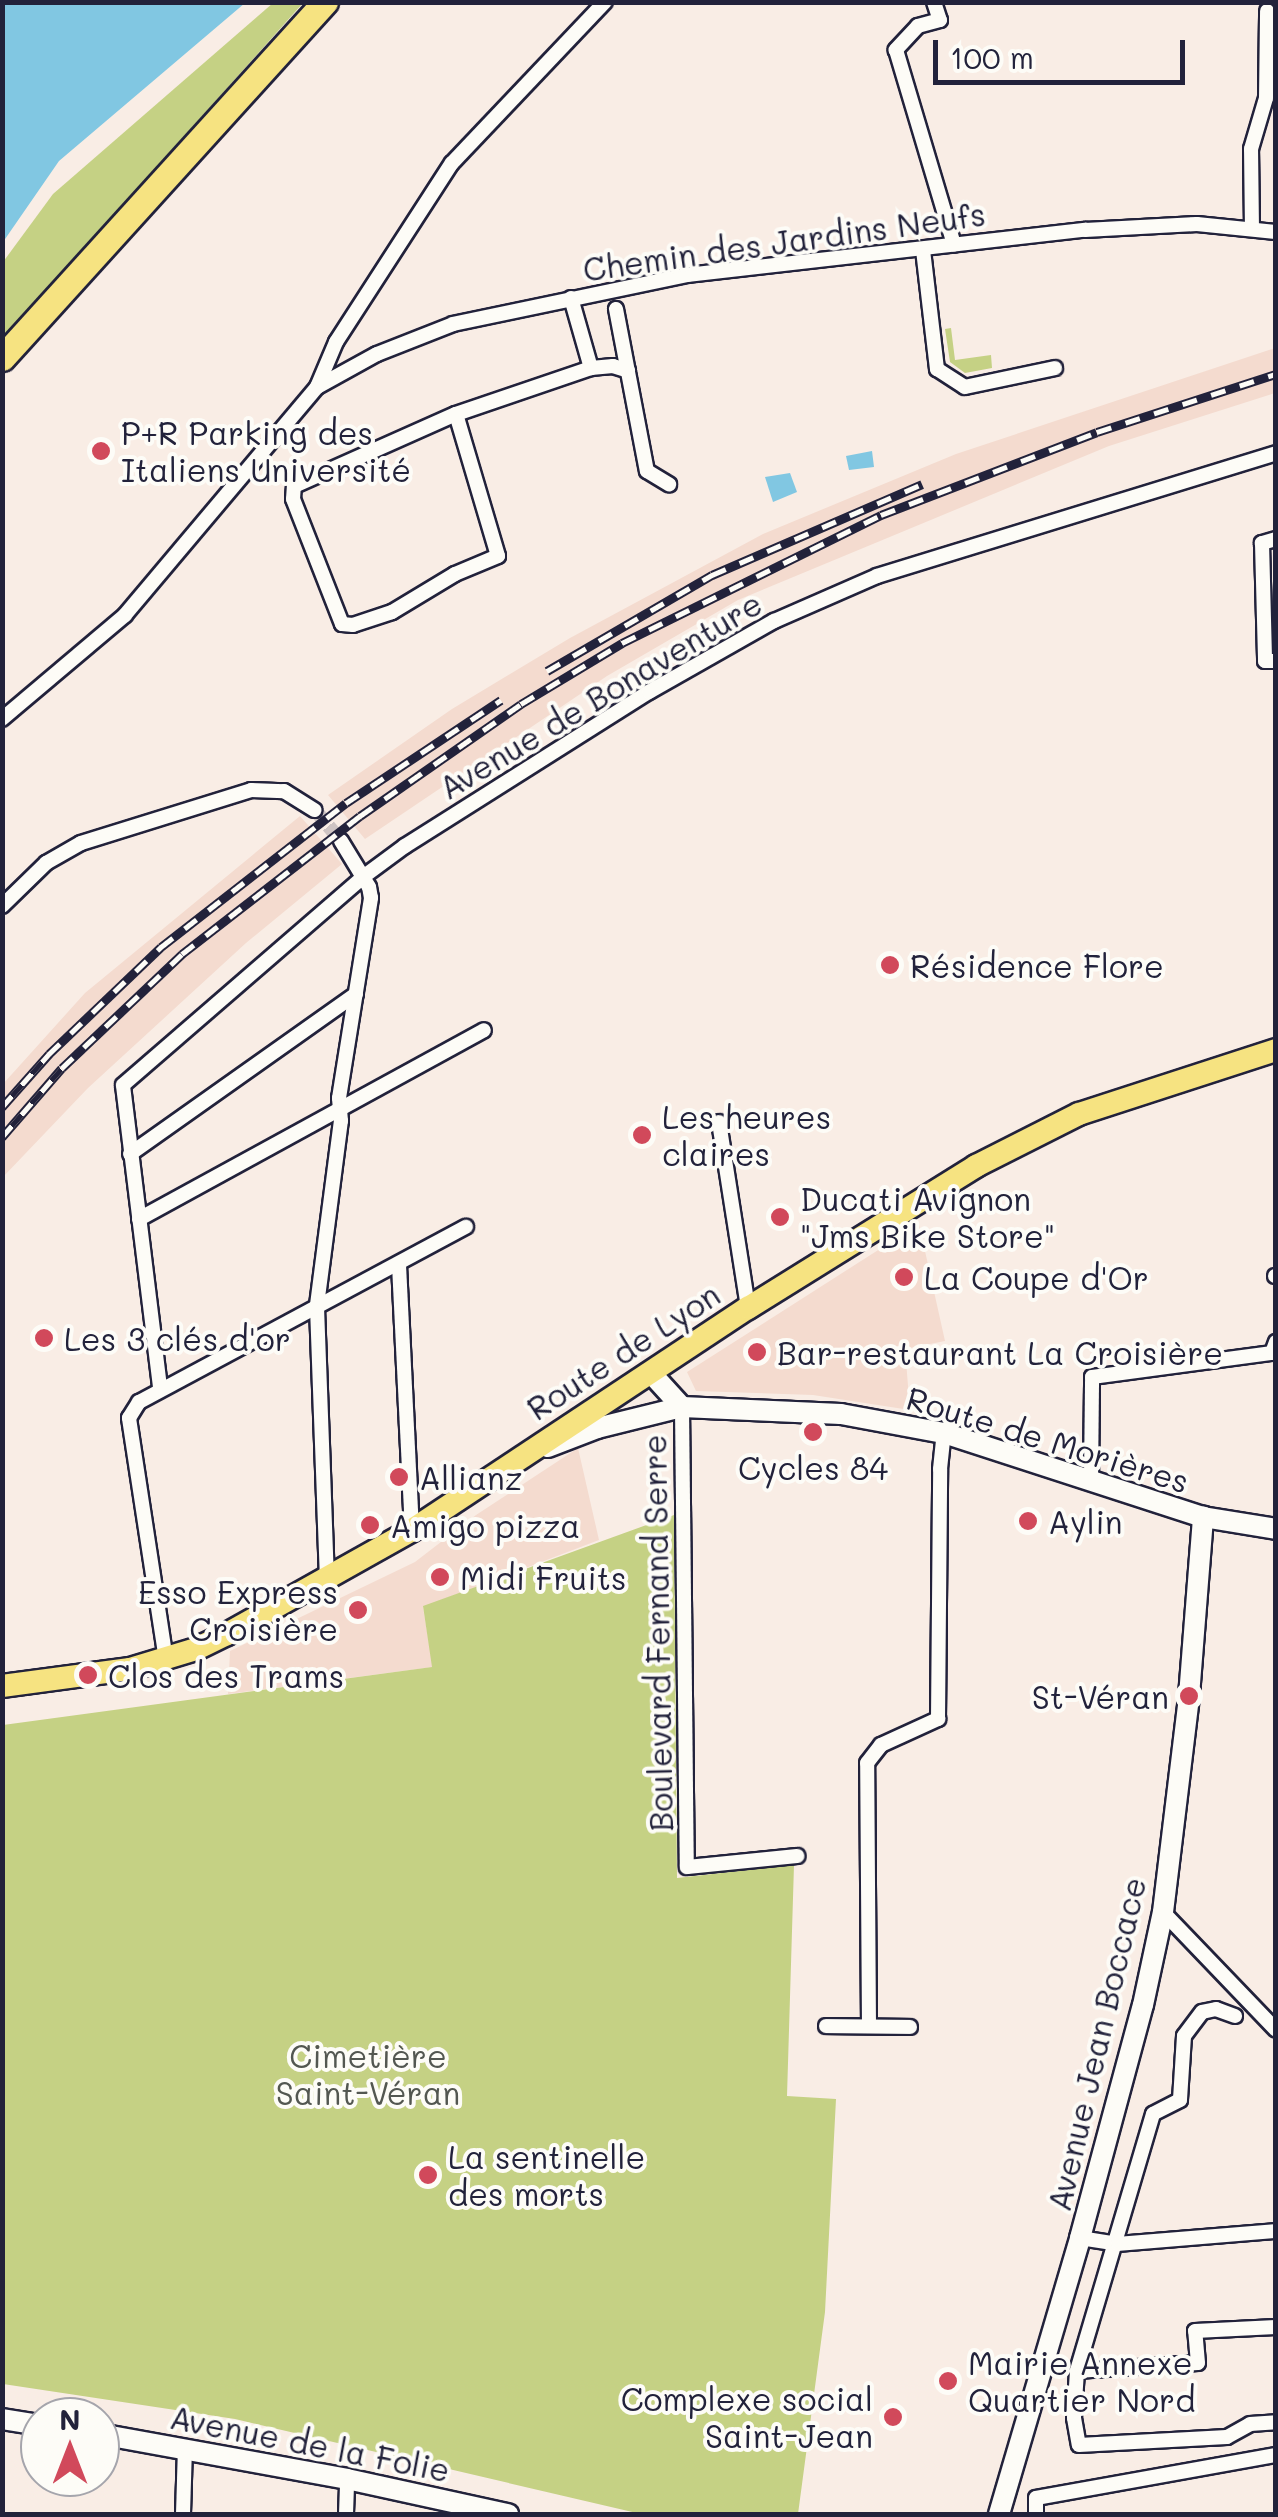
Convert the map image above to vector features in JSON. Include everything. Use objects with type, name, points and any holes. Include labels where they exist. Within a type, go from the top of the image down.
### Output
[{"type":"highway","points":[[2,358],[325,2]]},
{"type":"main road","name":"Route de Lyon","points":[[2,1686],[130,1669],[196,1649],[327,1581],[412,1530],[924,1196],[1047,1128],[1138,1093],[1276,1050]]},
{"type":"main road","points":[[650,1372],[682,1407]]},
{"type":"main road","name":"Route de Morières","points":[[523,1456],[597,1428],[682,1407],[797,1409],[944,1433],[1203,1517],[1276,1529]]},
{"type":"main road","name":"Avenue Jean Boccace","points":[[999,2514],[1080,2238],[1143,2005],[1163,1912],[1189,1696],[1203,1517]]},
{"type":"main road","name":"Avenue de la Folie","points":[[120,2437],[347,2479],[460,2509],[508,2514]]},
{"type":"street","points":[[2,719],[124,615],[316,387],[336,342],[452,162],[605,2]]},
{"type":"street","points":[[934,2],[940,20],[918,26],[896,50],[954,245]]},
{"type":"street","points":[[1252,229],[1251,149],[1266,98],[1267,11]]},
{"type":"street","name":"Chemin des Jardins Neufs","points":[[316,387],[425,333],[687,275],[1158,224],[1276,232]]},
{"type":"street","points":[[922,250],[937,369],[965,387],[1055,368]]},
{"type":"street","points":[[571,298],[591,368]]},
{"type":"street","points":[[616,309],[647,471],[669,484]]},
{"type":"street","points":[[456,414],[498,556],[455,574],[392,612],[354,625],[338,620],[293,498],[294,486],[456,414],[591,368],[613,366],[628,371]]},
{"type":"street","name":"Avenue de Bonaventure","points":[[130,1154],[123,1085],[404,846],[649,692],[774,621],[877,576],[1276,453]]},
{"type":"street","points":[[1276,539],[1262,543],[1265,662],[1276,660]]},
{"type":"street","points":[[2,906],[46,863],[82,843],[251,790],[284,791],[315,810]]},
{"type":"street","points":[[327,1581],[317,1305],[371,898],[364,878],[341,841]]},
{"type":"street","points":[[160,1387],[130,1154],[356,994]]},
{"type":"street","points":[[139,1219],[484,1030]]},
{"type":"street","points":[[719,1122],[748,1308]]},
{"type":"street","points":[[166,1660],[129,1418],[140,1402],[160,1387],[466,1228]]},
{"type":"street","points":[[399,1265],[412,1530]]},
{"type":"street","points":[[1091,1480],[1092,1376],[1272,1353],[1276,1342]]},
{"type":"street","name":"Boulevard Fernand Serre","points":[[682,1407],[687,1867],[797,1856]]},
{"type":"street","points":[[868,2026],[868,1763],[881,1745],[938,1719],[940,1469],[944,1433]]},
{"type":"street","points":[[1163,1912],[1276,2030]]},
{"type":"street","points":[[1235,2016],[1216,2010],[1202,2012],[1184,2036],[1180,2100],[1153,2114],[1118,2244],[1077,2371],[1073,2395],[1078,2446],[1227,2437],[1250,2424],[1276,2422]]},
{"type":"street","points":[[826,2026],[910,2027]]},
{"type":"street","points":[[1080,2238],[1118,2244],[1276,2232]]},
{"type":"street","points":[[1077,2371],[1198,2364],[1195,2331],[1276,2328]]},
{"type":"street","points":[[183,2514],[186,2448]]},
{"type":"street","points":[[1036,2514],[1036,2498],[1276,2455]]},
{"type":"street","points":[[346,2514],[347,2479]]},
{"type":"shaded area","points":[[1275,348],[1275,393],[1109,446],[738,600],[607,676],[365,839],[328,795],[452,709],[570,638],[763,534],[956,454]]},
{"type":"shaded area","points":[[300,816],[342,864],[246,943],[88,1088],[3,1177],[3,1084],[85,993]]},
{"type":"shaded area","points":[[919,1224],[945,1341],[905,1349],[910,1410],[813,1395],[696,1391],[687,1372]]},
{"type":"shaded area","points":[[578,1448],[599,1540],[423,1607],[433,1667],[228,1694],[230,1651],[415,1562],[476,1515]]},
{"type":"green space","points":[[273,3],[303,3],[3,339],[3,262],[53,194]]},
{"type":"green space","points":[[951,328],[955,360],[991,355],[992,368],[965,373],[950,362],[945,329]]},
{"type":"green space","name":"Cimetière Saint-Véran","points":[[674,1515],[677,1878],[794,1865],[787,2096],[836,2099],[825,2312],[798,2514],[641,2514],[235,2419],[120,2402],[120,2397],[89,2397],[3,2384],[3,1725],[432,1667],[423,1606]]},
{"type":"water","points":[[3,2],[245,3],[59,161],[3,242]]},
{"type":"water","points":[[872,451],[874,467],[849,470],[846,456]]},
{"type":"water","points":[[790,473],[797,492],[773,502],[765,477]]},
{"type":"tunnel","points":[[315,810],[341,841]]},
{"type":"railway","points":[[2,1137],[62,1068],[182,954],[360,816],[521,704],[622,643],[881,515],[1097,432],[1276,374]]},
{"type":"railway","points":[[547,671],[712,575],[922,484]]},
{"type":"railway","points":[[2,1107],[49,1054],[161,947],[346,803],[501,700]]},
{"type":"place","name":"P+R Parking des Italiens Université","points":[[101,451]]},
{"type":"place","name":"Résidence Flore","points":[[890,965]]},
{"type":"place","name":"Les heures claires","points":[[642,1135]]},
{"type":"place","name":"Ducati Avignon \"Jms Bike Store\"","points":[[780,1217]]},
{"type":"place","name":"La Coupe d'Or","points":[[904,1277]]},
{"type":"place","name":"Les 3 clés d'or","points":[[44,1338]]},
{"type":"place","name":"Bar-restaurant La Croisière","points":[[757,1352]]},
{"type":"place","name":"Cycles 84","points":[[813,1432]]},
{"type":"place","name":"Allianz","points":[[399,1477]]},
{"type":"place","name":"Aylin","points":[[1028,1521]]},
{"type":"place","name":"Amigo pizza","points":[[370,1525]]},
{"type":"place","name":"Midi Fruits","points":[[440,1577]]},
{"type":"place","name":"Esso Express Croisière","points":[[358,1610]]},
{"type":"place","name":"Clos des Trams","points":[[88,1675]]},
{"type":"place","name":"St-Véran","points":[[1189,1696]]},
{"type":"place","name":"La sentinelle des morts","points":[[428,2175]]},
{"type":"place","name":"Mairie Annexe Quartier Nord","points":[[948,2381]]},
{"type":"place","name":"Complexe social Saint-Jean","points":[[893,2417]]}]
